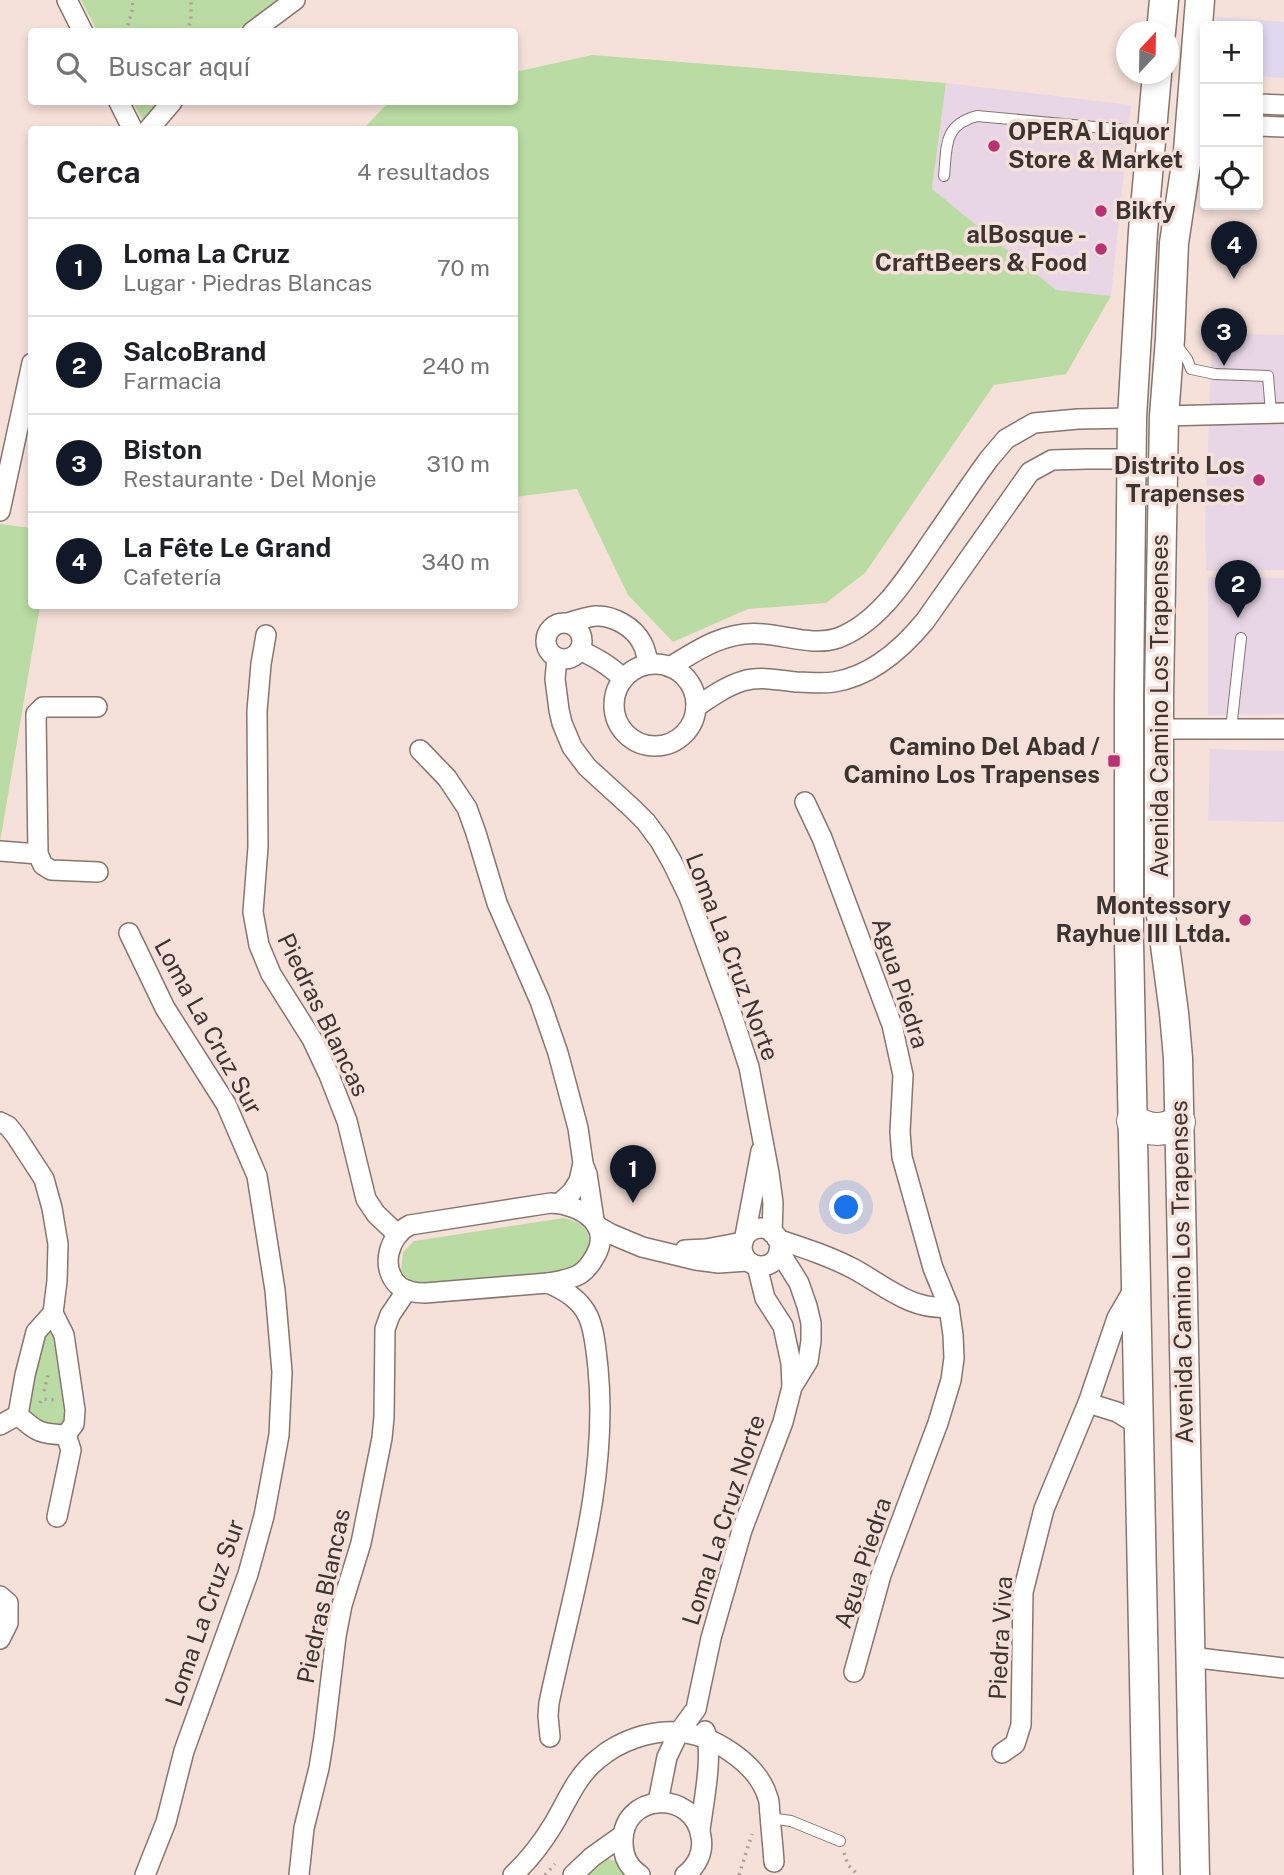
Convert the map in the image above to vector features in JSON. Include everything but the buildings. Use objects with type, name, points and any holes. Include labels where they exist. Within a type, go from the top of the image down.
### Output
[{"type":"main road","points":[[1162,21],[1164,0]]},
{"type":"main road","name":"Avenida Camino Los Trapenses","points":[[1195,1875],[1178,1058],[1158,900],[1164,416],[1174,243],[1198,113],[1200,0]]},
{"type":"main road","name":"Avenida Camino Los Trapenses","points":[[1148,1875],[1129,942],[1131,460],[1143,231],[1156,84]]},
{"type":"main road","points":[[1133,1121],[1142,1127],[1158,1129],[1179,1122]]},
{"type":"street","points":[[66,0],[81,28]]},
{"type":"street","points":[[256,28],[295,0]]},
{"type":"street","points":[[1263,104],[1284,105]]},
{"type":"street","points":[[120,105],[131,126]]},
{"type":"street","points":[[151,126],[169,105]]},
{"type":"street","points":[[1263,126],[1284,127]]},
{"type":"street","points":[[0,511],[28,382]]},
{"type":"street","points":[[1164,416],[1277,413]]},
{"type":"street","points":[[670,667],[719,639],[740,634],[763,634],[814,641],[838,638],[864,624],[896,592],[989,459],[1006,439],[1034,423],[1132,418]]},
{"type":"street","points":[[696,707],[726,688],[745,680],[835,682],[873,668],[908,641],[925,621],[1030,472],[1052,460],[1131,460]]},
{"type":"street","points":[[568,623],[580,631],[582,644],[573,657],[557,659],[547,648],[546,636],[553,626],[599,616],[611,618],[627,626],[641,639],[648,664]]},
{"type":"street","name":"Piedras Blancas","points":[[266,635],[257,711],[258,847],[253,912],[259,944],[271,974],[312,1039],[329,1075],[347,1121],[366,1199],[376,1214],[397,1234]]},
{"type":"street","points":[[580,650],[600,660],[623,679]]},
{"type":"street","name":"Loma La Cruz Norte","points":[[557,659],[555,679],[566,735],[587,767],[633,808],[660,841],[685,888],[742,1041],[754,1087],[769,1173],[776,1241],[799,1283],[811,1324],[808,1361],[792,1387]]},
{"type":"street","points":[[648,664],[670,667],[688,681],[693,691],[695,716],[688,730],[677,740],[658,746],[644,745],[627,736],[616,719],[613,710],[614,695],[623,679],[634,669],[648,664]]},
{"type":"street","points":[[97,707],[43,707],[36,713],[38,854],[43,865],[51,870],[98,872]]},
{"type":"street","points":[[1159,729],[1284,729]]},
{"type":"street","points":[[420,750],[447,778],[467,808],[497,903],[540,1001],[558,1053],[575,1118],[601,1237],[593,1261],[586,1302],[600,1385],[596,1474],[587,1532],[549,1703],[550,1737]]},
{"type":"street","name":"Agua Piedra","points":[[805,802],[822,838],[892,1025],[903,1074],[900,1132],[902,1157],[933,1268],[949,1307],[953,1335],[951,1380],[938,1423],[881,1575],[854,1672]]},
{"type":"street","points":[[0,851],[38,854]]},
{"type":"street","name":"Loma La Cruz Sur","points":[[129,933],[165,1008],[226,1104],[257,1176],[275,1290],[282,1372],[279,1435],[264,1517],[248,1574],[184,1751],[166,1822],[145,1875]]},
{"type":"street","points":[[0,1122],[8,1126],[16,1136],[44,1180],[52,1208],[58,1244],[53,1313],[64,1335],[75,1404],[74,1424],[66,1435]]},
{"type":"street","name":"Loma La Cruz Norte","points":[[657,1802],[667,1757],[679,1732],[696,1709],[711,1638],[742,1530],[783,1422],[792,1387],[791,1363],[783,1326],[765,1298],[748,1251],[762,1143]]},
{"type":"street","points":[[560,1203],[579,1181],[583,1163]]},
{"type":"street","points":[[642,1247],[593,1261],[571,1278],[548,1283],[425,1293],[400,1287],[390,1270],[389,1252],[397,1234],[410,1224],[551,1203],[579,1209],[618,1238],[670,1253],[685,1249],[748,1251],[768,1265],[777,1256],[776,1241]]},
{"type":"street","points":[[748,1251],[750,1232],[761,1228],[776,1241],[822,1254],[856,1270],[893,1294],[935,1309],[949,1307]]},
{"type":"street","points":[[548,1283],[573,1297],[589,1317]]},
{"type":"street","name":"Piedra Viva","points":[[1002,1753],[1015,1744],[1021,1725],[1023,1592],[1044,1509],[1088,1404],[1117,1318],[1135,1287]]},
{"type":"street","name":"Piedras Blancas","points":[[299,1875],[304,1828],[324,1737],[336,1636],[342,1605],[361,1543],[382,1438],[385,1329],[390,1315],[407,1290]]},
{"type":"street","points":[[0,1425],[18,1410],[36,1332],[53,1313]]},
{"type":"street","points":[[1088,1404],[1118,1412],[1138,1425]]},
{"type":"street","points":[[18,1410],[31,1428],[47,1434],[66,1435]]},
{"type":"street","points":[[57,1517],[71,1450],[66,1435]]},
{"type":"street","points":[[0,1596],[8,1603],[8,1623],[0,1639]]},
{"type":"street","points":[[1190,1657],[1284,1668]]},
{"type":"street","points":[[696,1709],[709,1740],[700,1830]]},
{"type":"street","points":[[513,1875],[552,1827],[585,1771],[612,1749],[638,1737],[665,1732],[679,1732],[709,1740],[727,1749],[749,1766],[768,1798],[774,1862]]},
{"type":"street","points":[[640,1875],[628,1864],[623,1853],[623,1835],[636,1811],[646,1805],[668,1802],[688,1812],[696,1820],[700,1830],[701,1853],[696,1864],[685,1875]]},
{"type":"street","points":[[572,1875],[623,1835]]},
{"type":"lane","points":[[943,176],[952,130],[978,116],[1152,133]]},
{"type":"lane","points":[[1170,339],[1179,346],[1191,369],[1215,374],[1268,376],[1277,413]]},
{"type":"lane","points":[[1231,729],[1241,638]]},
{"type":"lane","points":[[770,1818],[791,1821],[841,1841]]},
{"type":"path","points":[[127,28],[133,7],[132,0]]},
{"type":"path","points":[[188,28],[191,0]]},
{"type":"path","points":[[18,1410],[39,1406],[42,1399],[75,1404]]},
{"type":"path","points":[[739,1875],[751,1835],[758,1823],[770,1818]]},
{"type":"path","points":[[841,1841],[848,1865],[858,1875]]},
{"type":"shaded area","points":[[1217,17],[1284,22],[1284,78],[1263,76],[1263,21],[1217,21]]},
{"type":"shaded area","points":[[946,83],[1131,105],[1111,296],[1056,291],[932,189]]},
{"type":"shaded area","points":[[1212,333],[1284,335],[1284,570],[1206,571]]},
{"type":"shaded area","points":[[1208,577],[1284,578],[1284,714],[1208,715]]},
{"type":"shaded area","points":[[1210,749],[1284,751],[1284,822],[1208,821]]},
{"type":"green space","points":[[81,0],[279,0],[240,28],[95,28]]},
{"type":"green space","points":[[592,55],[946,83],[932,189],[1056,290],[1111,296],[1066,374],[994,385],[865,573],[826,603],[748,609],[673,642],[628,595],[577,489],[518,497],[518,126],[366,126],[386,105],[518,105],[518,71]]},
{"type":"green space","points":[[135,105],[159,105],[143,121]]},
{"type":"green space","points":[[0,524],[28,528],[28,609],[39,609],[0,842]]},
{"type":"green space","points":[[564,1218],[577,1222],[584,1228],[589,1245],[583,1262],[563,1274],[421,1288],[411,1283],[401,1271],[403,1252],[414,1241]]},
{"type":"green space","points":[[49,1329],[55,1332],[69,1406],[64,1427],[41,1427],[24,1411],[38,1345]]},
{"type":"green space","points":[[608,1859],[616,1861],[626,1875],[588,1875]]},
{"type":"place","name":"OPERA Liquor Store & Market","points":[[994,146]]},
{"type":"place","name":"Bikfy","points":[[1101,211]]},
{"type":"place","name":"alBosque - CraftBeers & Food","points":[[1101,249]]},
{"type":"place","name":"La Fête Le Grand","points":[[1234,279]]},
{"type":"place","name":"Biston","points":[[1224,366]]},
{"type":"place","name":"Distrito Los Trapenses","points":[[1259,480]]},
{"type":"place","name":"SalcoBrand","points":[[1238,618]]},
{"type":"place","name":"Camino Del Abad / Camino Los Trapenses","points":[[1114,761]]},
{"type":"place","name":"Montessory Rayhue III Ltda.","points":[[1245,920]]},
{"type":"place","name":"Loma La Cruz","points":[[633,1203]]}]
